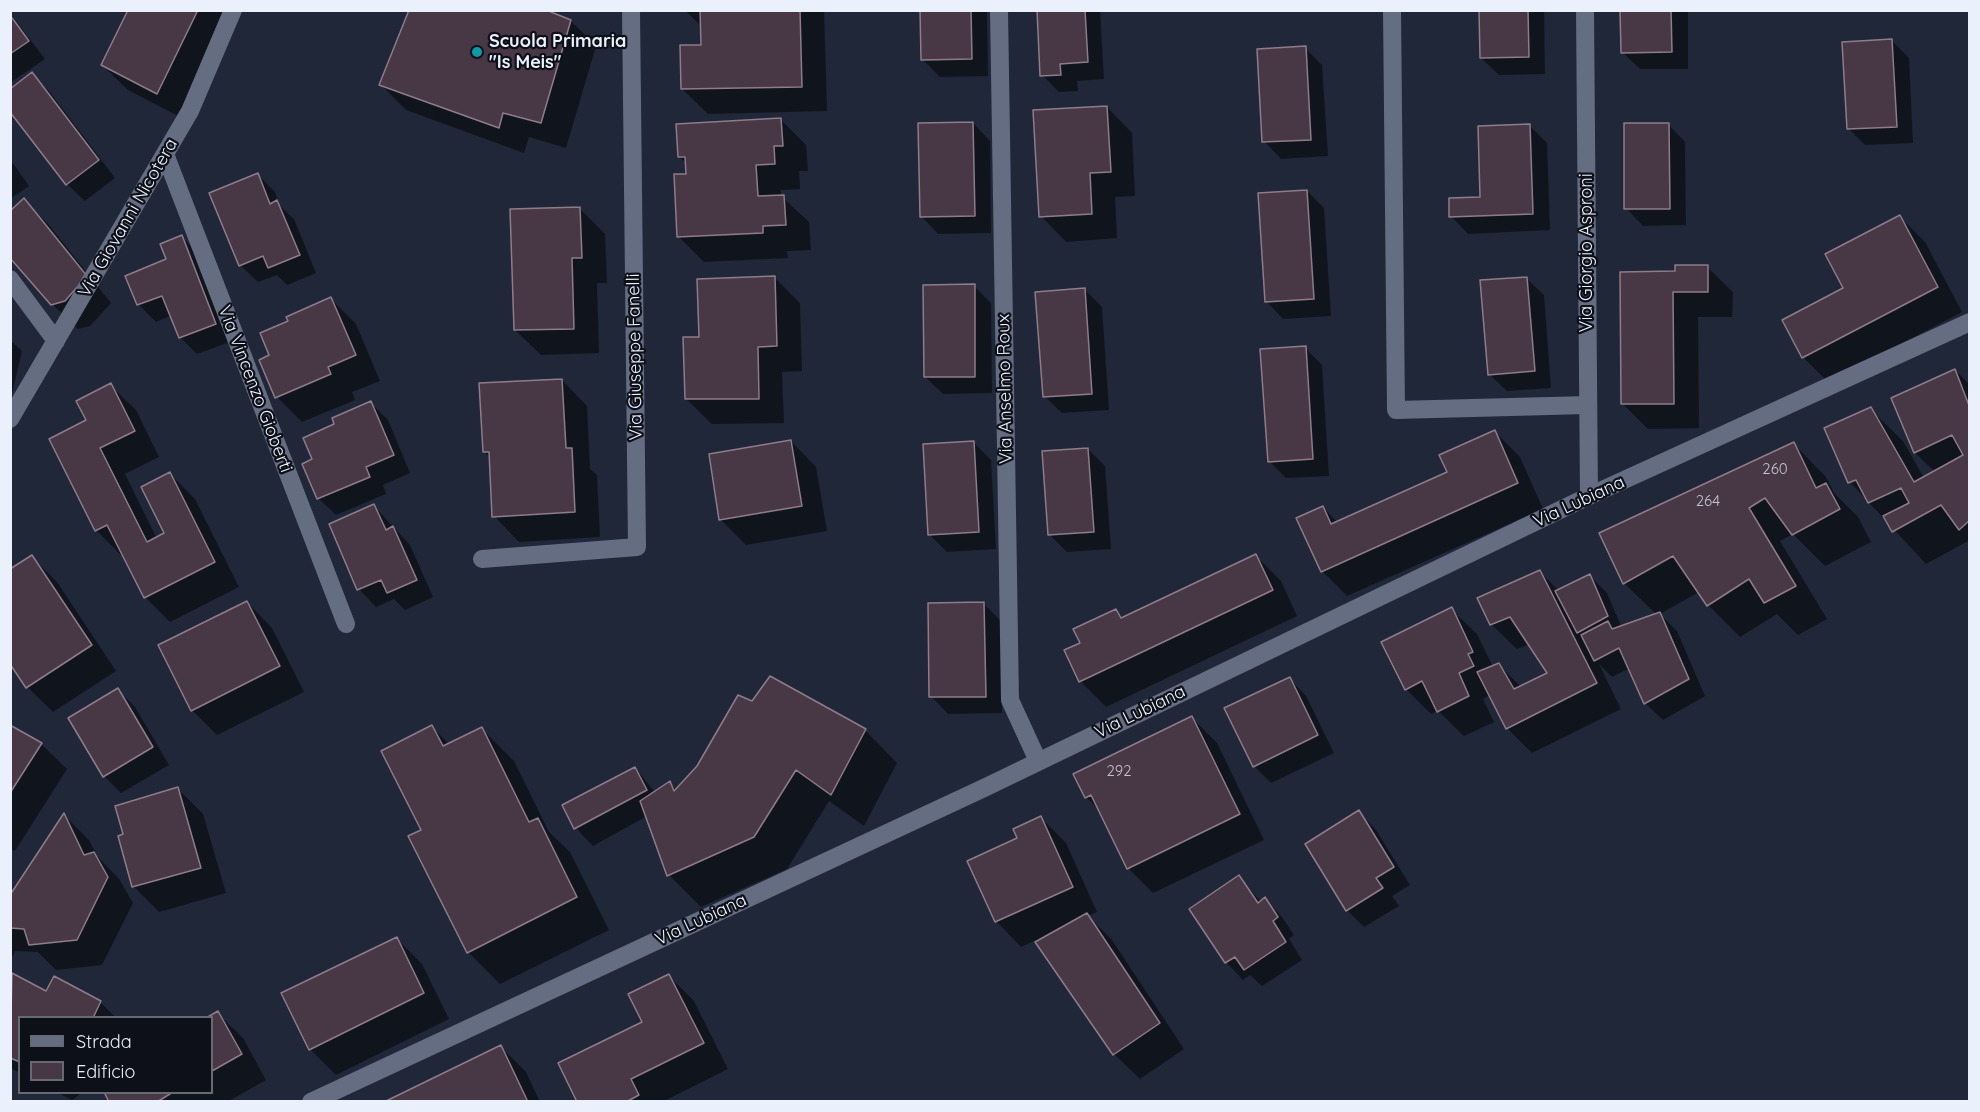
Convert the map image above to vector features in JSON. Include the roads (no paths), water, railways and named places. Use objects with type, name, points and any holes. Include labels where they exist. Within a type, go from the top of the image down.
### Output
[{"type":"street","name":"Via Giovanni Nicotera","points":[[10,419],[190,111],[233,10]]},
{"type":"street","name":"Via Giuseppe Fanelli","points":[[482,559],[637,547],[631,10]]},
{"type":"street","name":"Via Anselmo Roux","points":[[999,10],[1010,700],[1038,761]]},
{"type":"street","points":[[1392,10],[1396,410],[1588,405]]},
{"type":"street","name":"Via Giorgio Asproni","points":[[1585,10],[1589,496]]},
{"type":"street","name":"Via Vincenzo Gioberti","points":[[165,154],[346,624]]},
{"type":"street","points":[[10,279],[56,341]]},
{"type":"street","name":"Via Lubiana","points":[[311,1101],[1038,761],[1589,496],[1970,322]]},
{"type":"place","name":"Scuola Primaria \"Is Meis\"","points":[[477,52]]}]
